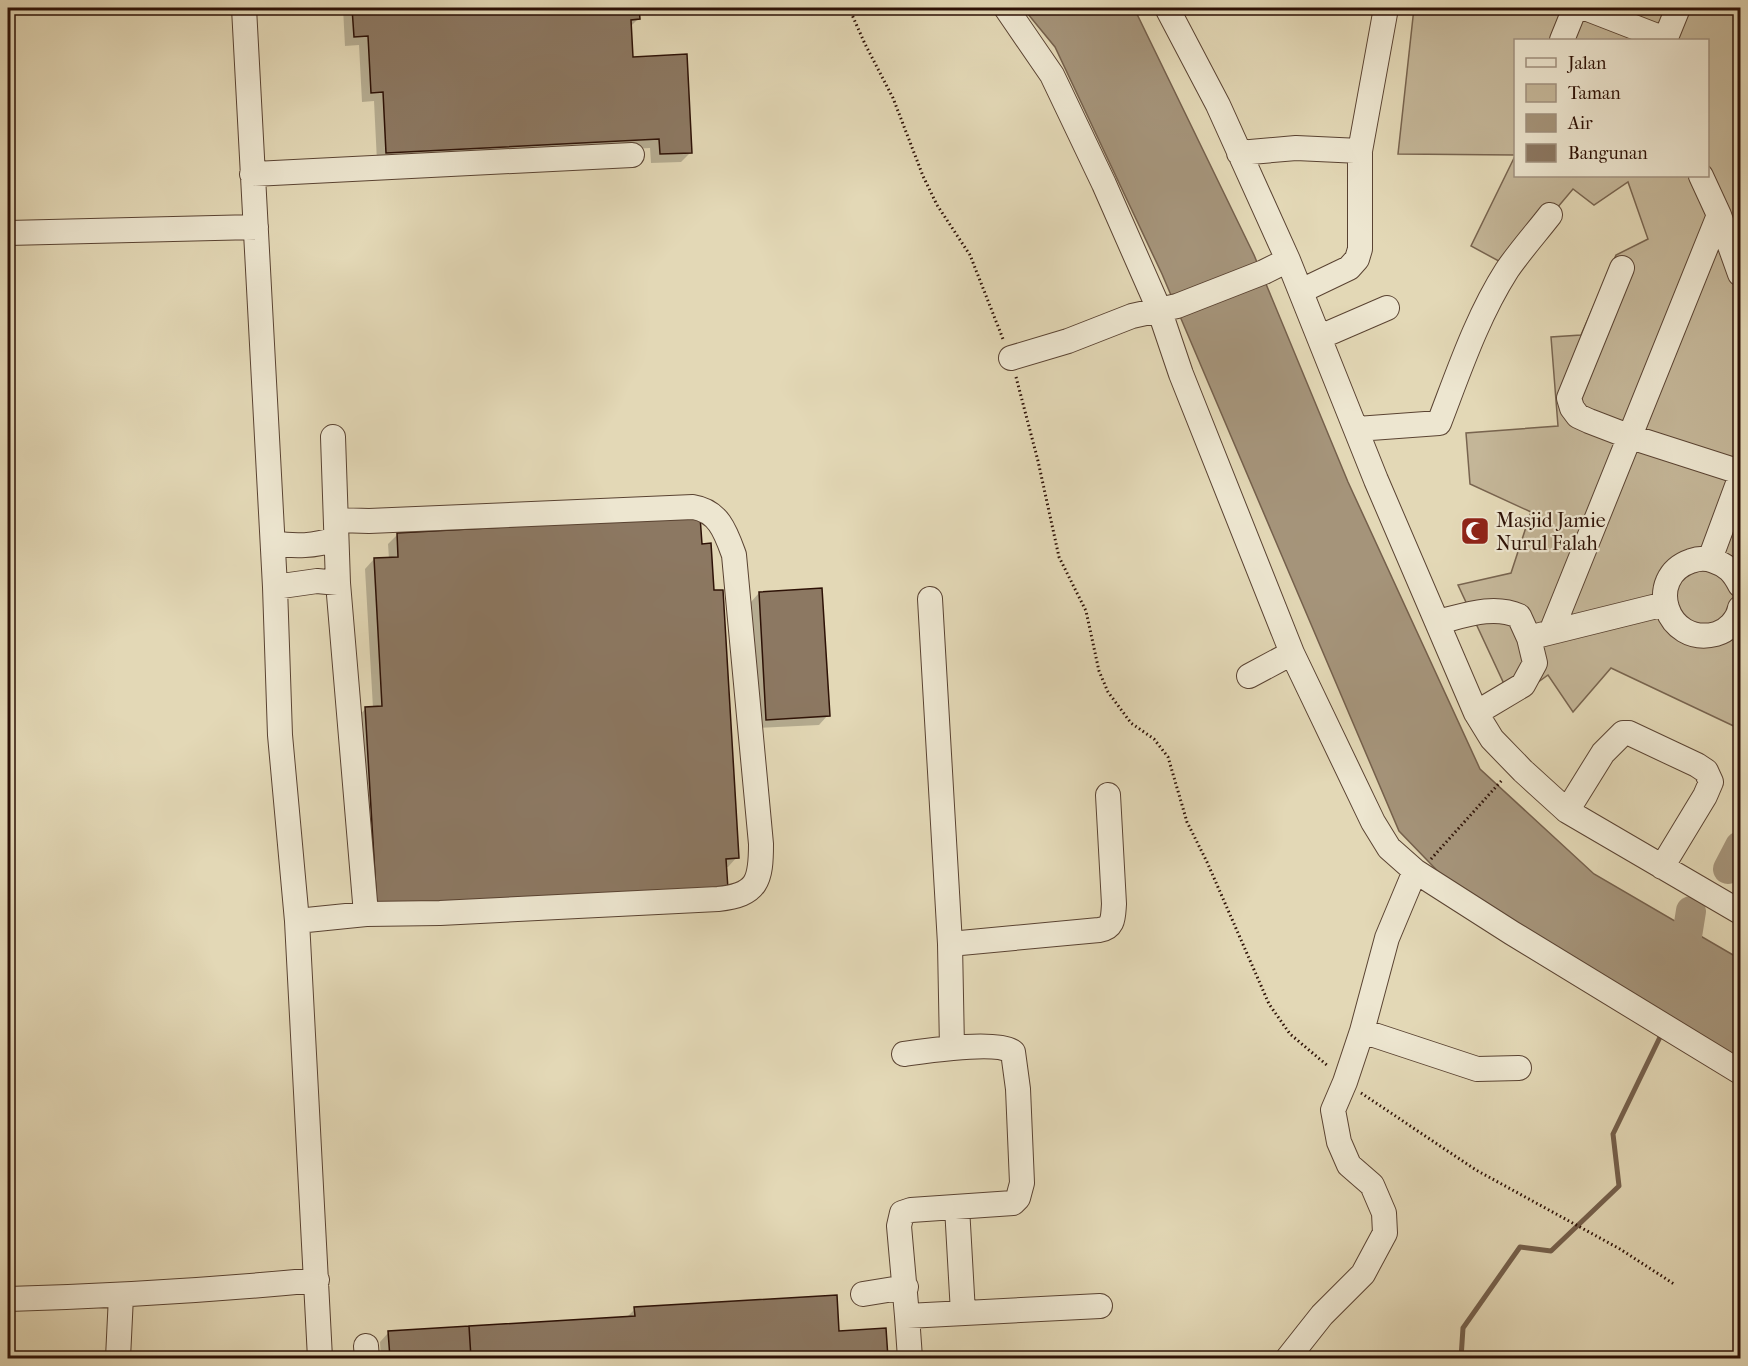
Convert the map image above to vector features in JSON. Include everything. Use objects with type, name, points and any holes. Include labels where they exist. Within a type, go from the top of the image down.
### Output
[{"type":"street","points":[[244,8],[273,543],[280,735],[297,921],[320,1359]]},
{"type":"street","points":[[1006,8],[1052,75],[1104,184],[1168,307],[1181,375],[1292,653],[1373,822],[1389,848],[1424,864],[1512,933],[1740,1072]]},
{"type":"street","points":[[1167,8],[1218,105],[1288,260],[1376,480],[1438,622],[1449,653],[1476,713],[1492,739],[1567,811],[1740,912]]},
{"type":"street","points":[[1301,291],[1349,268],[1357,259],[1360,249],[1360,151],[1386,8]]},
{"type":"street","points":[[1562,39],[1575,8]]},
{"type":"street","points":[[1586,8],[1663,39]]},
{"type":"street","points":[[1665,39],[1678,8]]},
{"type":"street","points":[[1239,153],[1296,148],[1360,151]]},
{"type":"street","points":[[252,174],[632,154]]},
{"type":"street","points":[[1700,177],[1719,215],[1740,274]]},
{"type":"street","points":[[1357,429],[1439,423],[1490,300],[1508,269],[1550,215]]},
{"type":"street","points":[[1476,713],[1523,685],[1535,663],[1540,635],[1628,436],[1719,215]]},
{"type":"street","points":[[8,233],[256,227]]},
{"type":"street","points":[[1011,358],[1068,341],[1132,316],[1168,307],[1264,272],[1288,260]]},
{"type":"street","points":[[1622,268],[1569,399],[1572,408],[1578,416],[1628,436],[1740,472]]},
{"type":"street","points":[[1320,337],[1387,308]]},
{"type":"street","points":[[333,437],[338,583],[366,914]]},
{"type":"street","points":[[1710,559],[1740,478]]},
{"type":"street","points":[[273,543],[294,546],[317,545],[336,529],[369,521],[703,508],[721,524],[734,555],[761,844],[761,868],[758,878],[745,893],[731,897],[440,913],[366,914],[297,921]]},
{"type":"street","points":[[1740,585],[1734,573],[1723,564],[1710,559],[1697,559],[1676,570],[1667,586],[1665,604],[1670,617],[1679,628],[1692,634],[1706,636],[1720,633],[1732,625],[1740,608]]},
{"type":"street","points":[[275,587],[317,581],[338,583]]},
{"type":"street","points":[[930,599],[950,944],[952,1048]]},
{"type":"street","points":[[1540,635],[1665,604]]},
{"type":"street","points":[[1438,622],[1479,612],[1511,612],[1519,616],[1540,635]]},
{"type":"street","points":[[1249,676],[1292,653]]},
{"type":"street","points":[[1567,811],[1603,753],[1623,733],[1629,733],[1697,765],[1706,771],[1711,782],[1706,796],[1662,867]]},
{"type":"street","points":[[950,944],[1099,930],[1108,927],[1112,923],[1114,904],[1108,795]]},
{"type":"street","points":[[1288,1359],[1322,1315],[1363,1274],[1385,1233],[1384,1213],[1372,1185],[1349,1165],[1339,1142],[1333,1110],[1362,1031],[1387,938],[1424,864]]},
{"type":"street","points":[[1362,1031],[1477,1069],[1520,1068]]},
{"type":"street","points":[[904,1054],[952,1048],[990,1047],[1008,1048],[1013,1052],[1018,1089],[1022,1183],[1018,1198],[1013,1203],[911,1210],[900,1216],[898,1226],[906,1287],[910,1359]]},
{"type":"street","points":[[957,1207],[963,1313]]},
{"type":"street","points":[[8,1299],[121,1296],[317,1280]]},
{"type":"street","points":[[863,1294],[906,1287]]},
{"type":"street","points":[[118,1359],[121,1296]]},
{"type":"street","points":[[907,1316],[1100,1306]]},
{"type":"path","points":[[849,8],[893,98],[937,205],[970,255],[1011,358],[1038,461],[1059,557],[1086,611],[1099,670],[1108,692],[1131,723],[1154,739],[1168,757],[1187,822],[1216,881],[1269,1004],[1290,1034],[1345,1082],[1476,1170],[1620,1250],[1674,1284]]},
{"type":"path","points":[[1424,864],[1502,780]]},
{"type":"green space","points":[[1414,8],[1740,8],[1740,729],[1611,668],[1573,712],[1548,675],[1512,701],[1458,585],[1511,573],[1531,512],[1470,484],[1466,433],[1558,426],[1551,337],[1581,335],[1616,255],[1648,239],[1628,182],[1594,205],[1573,189],[1508,266],[1471,246],[1514,158],[1514,177],[1709,177],[1709,39],[1514,39],[1514,155],[1398,154]]},
{"type":"water","points":[[1023,8],[1134,8],[1254,255],[1348,482],[1480,769],[1594,874],[1740,959],[1740,1060],[1452,886],[1399,831],[1162,274],[1055,47]]},
{"type":"building","points":[[352,8],[639,8],[640,19],[631,20],[633,57],[687,54],[692,153],[660,154],[659,139],[386,153],[383,92],[371,93],[368,36],[354,37]]},
{"type":"building","points":[[700,516],[702,544],[711,543],[714,590],[723,590],[739,858],[726,859],[728,889],[377,909],[365,707],[382,706],[374,558],[398,557],[397,533]]},
{"type":"building","points":[[822,588],[830,716],[766,720],[759,592]]},
{"type":"building","points":[[837,1295],[839,1331],[886,1328],[888,1358],[471,1358],[469,1326],[635,1316],[634,1307]]},
{"type":"building","points":[[469,1326],[471,1358],[390,1358],[388,1331]]},
{"type":"waterway","points":[[1728,869],[1740,846]]},
{"type":"waterway","points":[[1682,967],[1691,911]]},
{"type":"waterway","points":[[1461,1358],[1463,1328],[1520,1247],[1551,1251],[1619,1186],[1613,1134],[1662,1033]]},
{"type":"place","name":"Masjid Jamie Nurul Falah","points":[[1475,531]]}]
